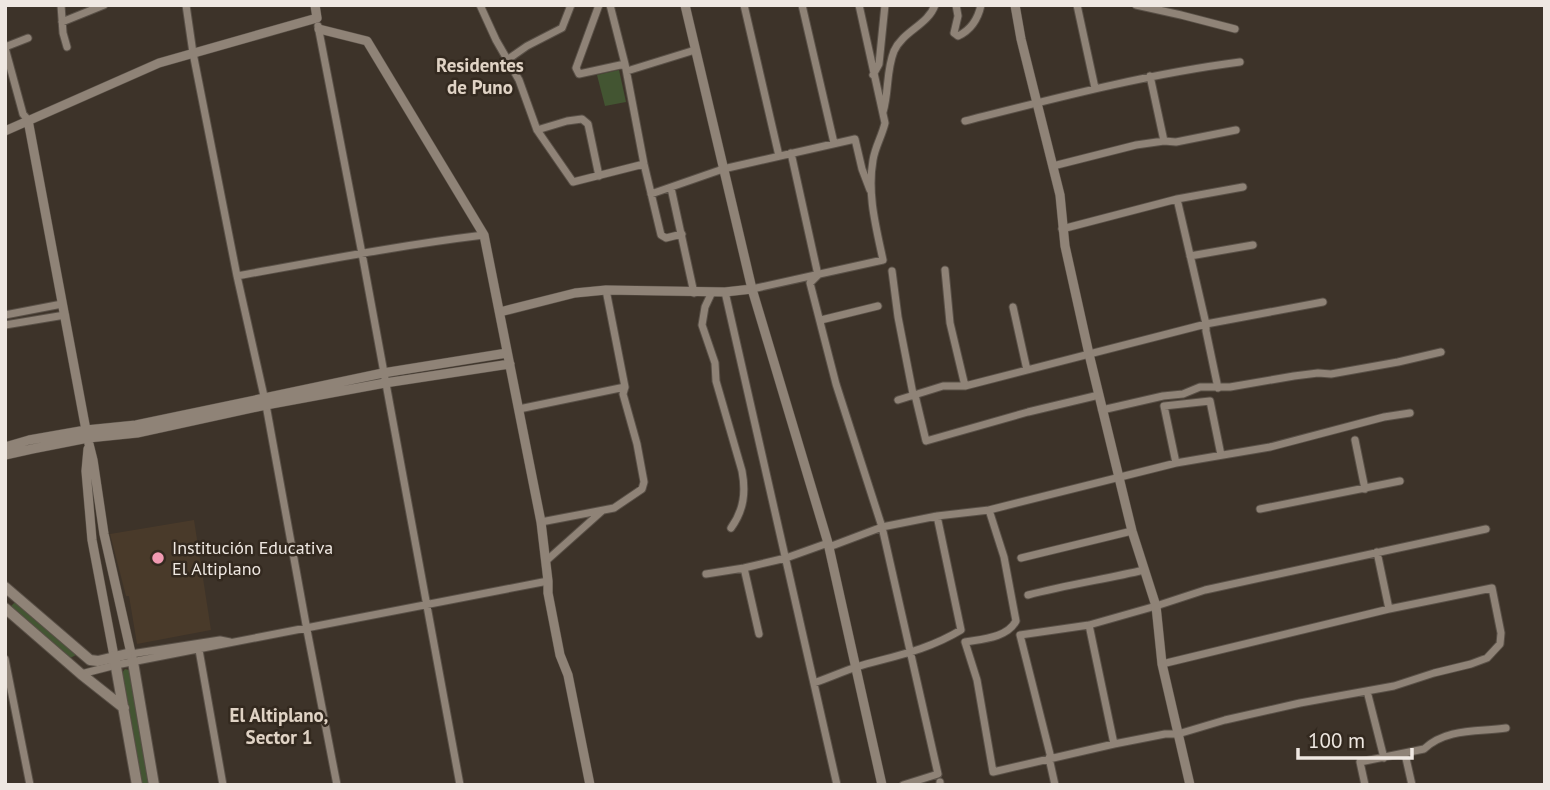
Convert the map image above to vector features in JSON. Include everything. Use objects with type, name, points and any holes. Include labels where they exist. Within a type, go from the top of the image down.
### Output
[{"type":"main road","points":[[5,587],[88,658],[115,661],[130,657],[154,785]]},
{"type":"main road","points":[[5,607],[124,708]]},
{"type":"main road","points":[[115,661],[137,785]]},
{"type":"street","points":[[61,5],[67,47]]},
{"type":"street","points":[[62,22],[104,5]]},
{"type":"street","points":[[186,5],[193,54],[265,401],[337,785]]},
{"type":"street","points":[[315,5],[460,785]]},
{"type":"street","points":[[480,5],[519,80],[537,130],[573,182],[644,164]]},
{"type":"street","points":[[507,60],[562,28],[571,5]]},
{"type":"street","points":[[599,5],[576,68],[579,74],[626,67],[695,50]]},
{"type":"street","points":[[610,5],[626,67],[644,164],[661,235],[666,238],[682,234]]},
{"type":"street","points":[[685,5],[752,289],[828,545],[882,785]]},
{"type":"street","points":[[744,5],[779,156]]},
{"type":"street","points":[[802,5],[834,143]]},
{"type":"street","points":[[500,312],[575,293],[606,290],[694,293],[752,289],[883,260],[871,193],[873,162],[885,123],[859,5]]},
{"type":"street","points":[[873,75],[879,64],[885,5]]},
{"type":"street","points":[[883,113],[886,83],[895,50],[905,36],[931,14],[934,5]]},
{"type":"street","points":[[956,5],[958,16],[954,33],[958,36],[972,25],[981,5]]},
{"type":"street","points":[[1016,5],[1021,39],[1060,195],[1062,229],[1102,410],[1132,531],[1156,606],[1162,664],[1190,785]]},
{"type":"street","points":[[1077,5],[1095,88]]},
{"type":"street","points":[[1136,5],[1234,29]]},
{"type":"street","points":[[5,131],[159,63],[317,18]]},
{"type":"street","points":[[319,29],[367,41],[484,235],[541,522],[548,593],[590,785]]},
{"type":"street","points":[[29,38],[5,47],[23,114],[28,120],[93,460],[104,534],[130,657]]},
{"type":"street","points":[[965,121],[1150,76],[1240,62]]},
{"type":"street","points":[[1150,76],[1164,141]]},
{"type":"street","points":[[537,130],[582,119],[588,124],[599,176]]},
{"type":"street","points":[[1053,166],[1136,145],[1176,142],[1236,130]]},
{"type":"street","points":[[651,194],[723,169],[855,139],[871,193]]},
{"type":"street","points":[[791,153],[818,275]]},
{"type":"street","points":[[1062,229],[1177,199],[1242,187]]},
{"type":"street","points":[[671,188],[694,293]]},
{"type":"street","points":[[1177,199],[1218,388]]},
{"type":"street","points":[[237,276],[433,241],[484,235]]},
{"type":"street","points":[[1190,256],[1253,245]]},
{"type":"street","points":[[945,270],[950,323],[965,386]]},
{"type":"street","points":[[892,271],[898,317],[926,441],[1099,395]]},
{"type":"street","points":[[818,275],[810,283],[836,384],[882,527],[938,774],[903,785]]},
{"type":"street","points":[[541,522],[614,508],[642,489],[644,482],[624,394],[625,387],[606,290]]},
{"type":"street","points":[[712,292],[705,307],[702,325],[715,363],[716,381],[744,485],[741,512],[731,528]]},
{"type":"street","points":[[725,292],[837,785]]},
{"type":"street","points":[[898,400],[943,386],[965,386],[1206,324],[1323,302]]},
{"type":"street","points":[[5,315],[62,304]]},
{"type":"street","points":[[821,320],[878,306]]},
{"type":"street","points":[[1013,307],[1027,370]]},
{"type":"street","points":[[5,326],[65,315]]},
{"type":"street","points":[[1102,410],[1183,394],[1200,387],[1218,388],[1331,374],[1441,352]]},
{"type":"street","points":[[5,455],[136,425],[508,353]]},
{"type":"street","points":[[384,378],[510,364]]},
{"type":"street","points":[[519,410],[625,387]]},
{"type":"street","points":[[1176,463],[1164,406],[1210,401],[1221,455]]},
{"type":"street","points":[[706,573],[786,558],[882,527],[937,516],[989,510],[1176,463],[1270,447],[1384,417],[1410,413]]},
{"type":"street","points":[[5,447],[88,437]]},
{"type":"street","points":[[81,674],[115,661],[92,540],[86,471],[88,437]]},
{"type":"street","points":[[1355,440],[1365,489]]},
{"type":"street","points":[[1260,509],[1400,481]]},
{"type":"street","points":[[546,561],[602,510]]},
{"type":"street","points":[[989,510],[1004,557],[1016,621],[1009,631],[965,642],[976,680],[993,772],[1114,744],[1178,734],[1300,703],[1394,686],[1487,658],[1500,644],[1501,634],[1493,588],[1389,608],[1162,664]]},
{"type":"street","points":[[814,683],[856,667],[912,653],[961,630],[937,516]]},
{"type":"street","points":[[1055,785],[1020,635],[1089,625],[1205,590],[1486,529]]},
{"type":"street","points":[[1021,558],[1132,531]]},
{"type":"street","points":[[1377,552],[1389,608]]},
{"type":"street","points":[[744,568],[759,634]]},
{"type":"street","points":[[1028,595],[1144,570]]},
{"type":"street","points":[[130,657],[199,650],[548,581]]},
{"type":"street","points":[[5,607],[15,596]]},
{"type":"street","points":[[1089,625],[1114,744]]},
{"type":"street","points":[[130,657],[220,640],[234,643]]},
{"type":"street","points":[[199,650],[223,785]]},
{"type":"street","points":[[68,663],[88,658]]},
{"type":"street","points":[[5,659],[8,686],[30,785]]},
{"type":"street","points":[[1367,691],[1384,758]]},
{"type":"street","points":[[1365,785],[1360,762],[1424,750],[1431,743],[1467,731],[1506,728]]},
{"type":"street","points":[[1405,754],[1412,785]]},
{"type":"shaded area","points":[[194,520],[211,630],[137,644],[129,596],[126,596],[110,534]]},
{"type":"green space","points":[[619,70],[626,102],[605,106],[597,75]]},
{"type":"green space","points":[[16,601],[76,655],[70,658],[10,607]]},
{"type":"green space","points":[[125,669],[129,670],[150,785],[142,785],[122,673]]},
{"type":"place","name":"Institución Educativa El Altiplano","points":[[158,558]]},
{"type":"district","name":"Residentes de Puno","points":[[480,76]]},
{"type":"district","name":"El Altiplano, Sector 1","points":[[279,726]]}]
